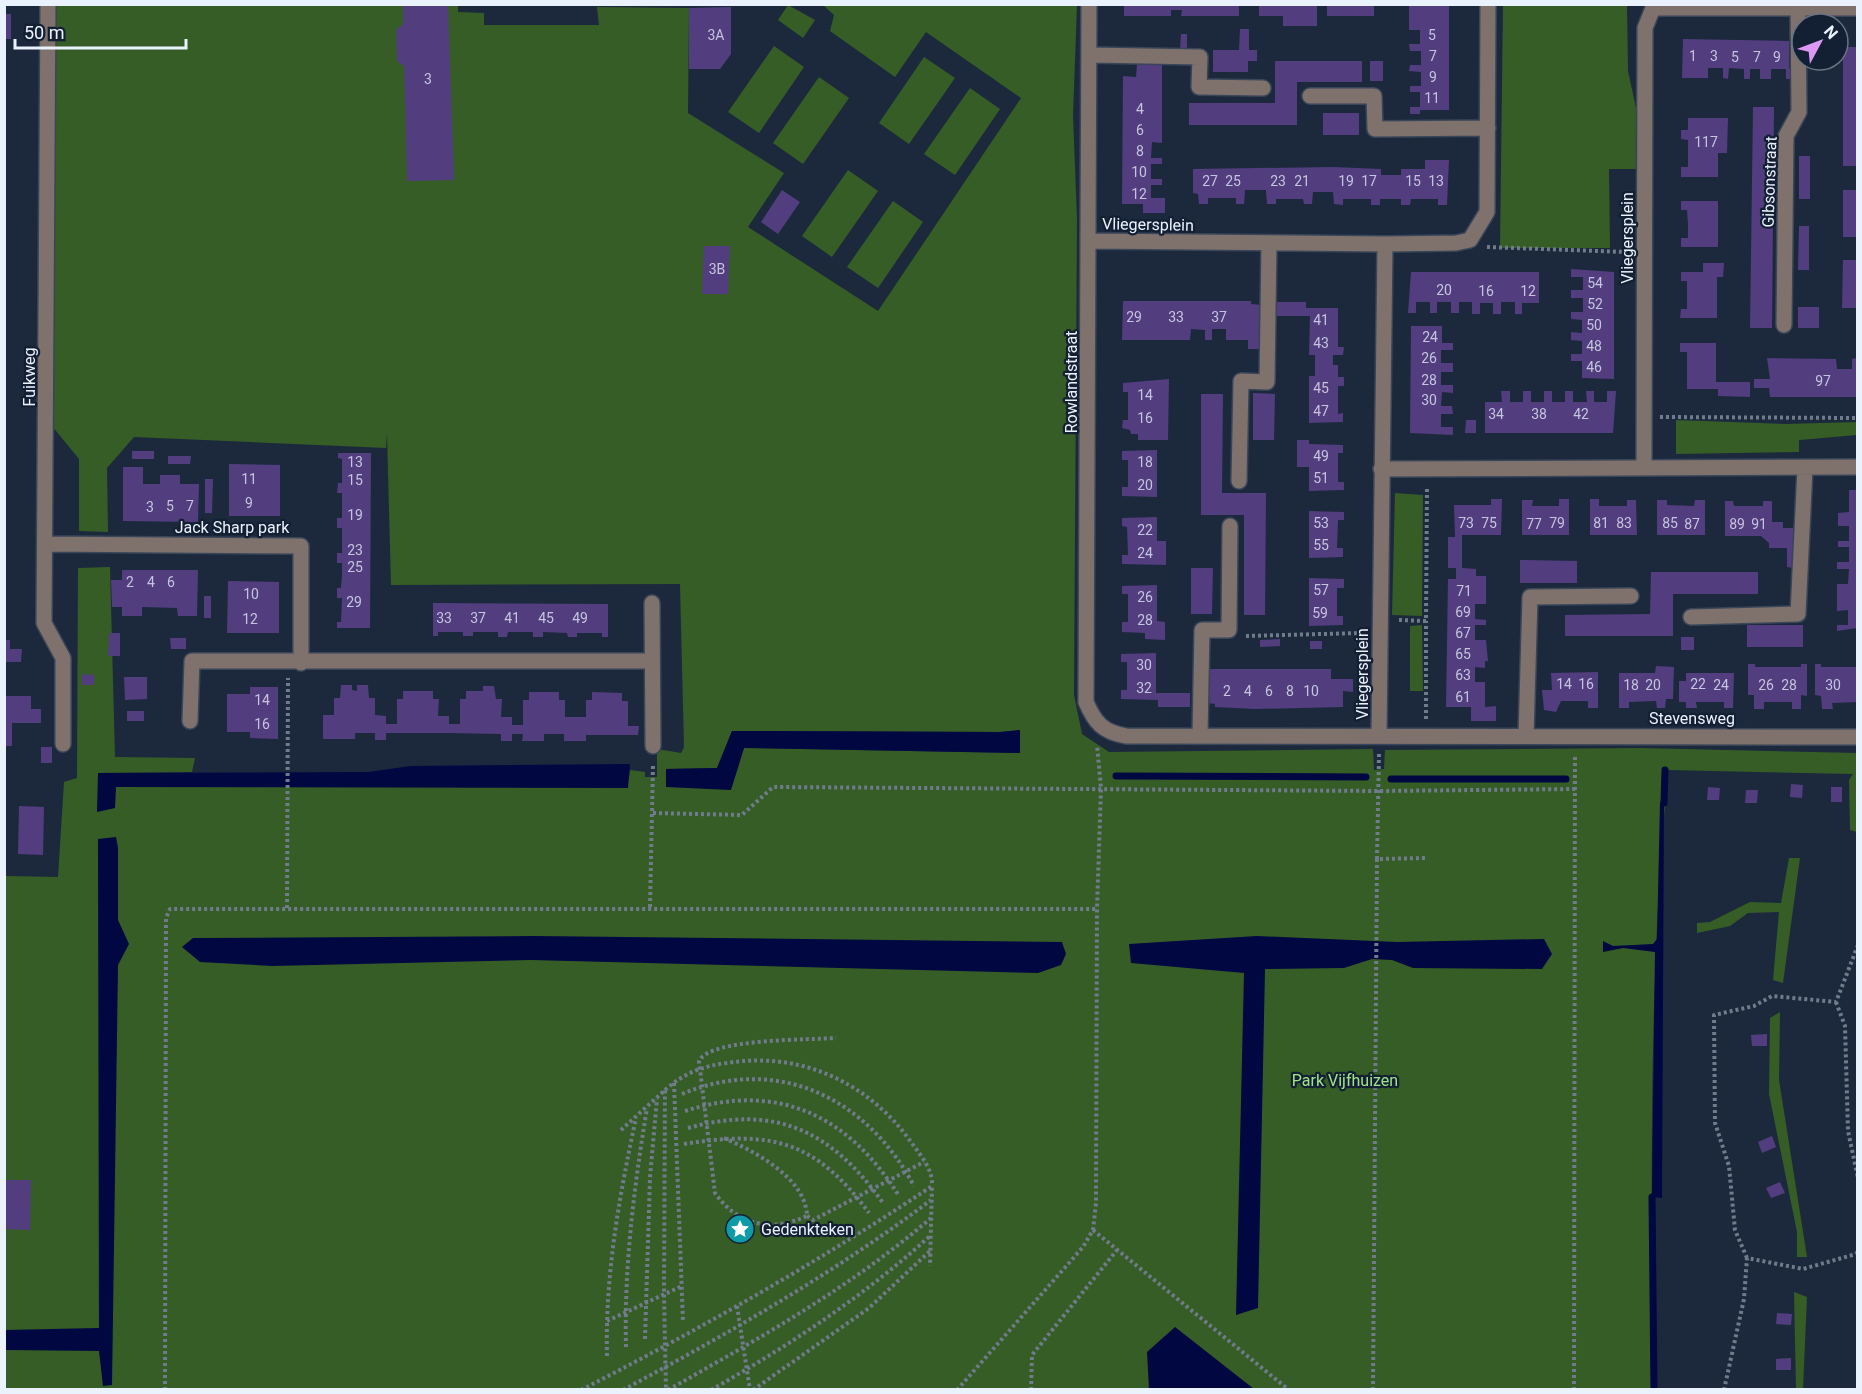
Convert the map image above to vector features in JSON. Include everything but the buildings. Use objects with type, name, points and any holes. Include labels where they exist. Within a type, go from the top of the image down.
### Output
[{"type":"street","name":"Fuikweg","points":[[48,4],[44,623],[63,658],[63,744]]},
{"type":"street","name":"Rowlandstraat","points":[[1089,4],[1090,241],[1086,702],[1095,722]]},
{"type":"street","points":[[1470,240],[1487,212],[1488,4]]},
{"type":"street","points":[[1652,6],[1857,8]]},
{"type":"street","name":"Vliegersplein","points":[[1644,468],[1645,28],[1652,6]]},
{"type":"street","name":"Gibsonstraat","points":[[1784,325],[1786,136],[1799,112],[1798,8]]},
{"type":"street","points":[[1090,55],[1200,57],[1199,87],[1263,88]]},
{"type":"street","points":[[1310,96],[1374,96],[1375,129],[1488,128]]},
{"type":"street","name":"Vliegersplein","points":[[1090,241],[1385,244],[1456,243],[1470,240]]},
{"type":"street","points":[[1239,481],[1241,381],[1268,382],[1269,243]]},
{"type":"street","name":"Vliegersplein","points":[[1379,735],[1385,244]]},
{"type":"street","points":[[1382,469],[1857,467]]},
{"type":"street","points":[[1691,617],[1798,614],[1805,468]]},
{"type":"street","points":[[1200,735],[1202,630],[1229,630],[1230,526]]},
{"type":"street","name":"Jack Sharp park","points":[[46,544],[301,546],[294,663]]},
{"type":"street","points":[[1526,736],[1530,597],[1631,596]]},
{"type":"street","points":[[652,603],[653,746]]},
{"type":"street","points":[[190,721],[192,661],[651,662]]},
{"type":"street","name":"Stevensweg","points":[[1095,722],[1108,733],[1126,736],[1857,737]]},
{"type":"path","points":[[1470,240],[1491,249],[1645,252]]},
{"type":"path","points":[[1644,416],[1857,418]]},
{"type":"path","points":[[1426,735],[1427,469]]},
{"type":"path","points":[[1229,630],[1237,636],[1426,621]]},
{"type":"path","points":[[287,908],[288,762],[294,663]]},
{"type":"path","points":[[957,1389],[1083,1247],[1093,1230],[1096,1203],[1097,909],[1101,788],[1095,722]]},
{"type":"path","points":[[1373,1389],[1379,735]]},
{"type":"path","points":[[1574,1389],[1575,736]]},
{"type":"path","points":[[650,907],[653,746]]},
{"type":"path","points":[[653,813],[742,815],[773,787],[1379,791],[1576,789]]},
{"type":"path","points":[[1377,859],[1425,858]]},
{"type":"path","points":[[165,1389],[166,918],[170,909],[650,907],[1097,909]]},
{"type":"path","points":[[1857,945],[1836,1002],[1845,1026],[1848,1131],[1857,1178]]},
{"type":"path","points":[[1724,1389],[1744,1299],[1747,1258],[1735,1230],[1729,1166],[1715,1123],[1713,1015],[1754,1006],[1772,996],[1836,1002]]},
{"type":"path","points":[[807,1216],[790,1223],[770,1225],[742,1218],[726,1208],[715,1193],[699,1069],[701,1056],[710,1051],[750,1043],[836,1038]]},
{"type":"path","points":[[621,1130],[674,1082],[699,1069],[742,1060],[763,1060],[799,1064],[824,1071],[846,1082],[886,1112],[933,1174],[930,1266]]},
{"type":"path","points":[[682,1094],[718,1082],[750,1080],[779,1081],[814,1091],[854,1112],[891,1148],[915,1185]]},
{"type":"path","points":[[674,1082],[683,1322]]},
{"type":"path","points":[[665,1090],[664,1295],[668,1389],[742,1349],[874,1265],[932,1218]]},
{"type":"path","points":[[645,1339],[649,1188],[657,1098]]},
{"type":"path","points":[[685,1111],[703,1105],[750,1100],[795,1106],[823,1118],[844,1132],[866,1152],[890,1181],[899,1196]]},
{"type":"path","points":[[626,1347],[625,1312],[635,1179],[647,1107]]},
{"type":"path","points":[[607,1356],[606,1322],[617,1212],[636,1118]]},
{"type":"path","points":[[688,1128],[736,1118],[760,1119],[805,1131],[853,1165],[883,1203]]},
{"type":"path","points":[[724,1138],[760,1155],[783,1173],[803,1199],[807,1216],[813,1220],[924,1162]]},
{"type":"path","points":[[684,1144],[724,1138],[757,1138],[805,1154],[837,1175],[869,1213]]},
{"type":"path","points":[[581,1389],[737,1306],[845,1242],[932,1186]]},
{"type":"path","points":[[623,1389],[739,1328],[818,1280],[932,1199]]},
{"type":"path","points":[[1093,1230],[1288,1389]]},
{"type":"path","points":[[711,1389],[746,1370],[844,1307],[888,1274],[931,1235]]},
{"type":"path","points":[[737,1306],[742,1349],[752,1389],[869,1308],[931,1250]]},
{"type":"path","points":[[1031,1389],[1032,1355],[1118,1250]]},
{"type":"path","points":[[1747,1258],[1803,1269],[1857,1254]]},
{"type":"path","points":[[606,1322],[682,1286]]},
{"type":"green space","name":"Park Vijfhuizen","points":[[458,4],[458,12],[484,13],[484,25],[599,25],[597,7],[689,8],[688,113],[784,173],[748,227],[878,311],[1021,98],[926,32],[895,77],[830,31],[834,15],[823,5],[1077,5],[1073,115],[1077,219],[1074,695],[1082,734],[1109,752],[1373,749],[1374,770],[1384,769],[1385,750],[1640,748],[1857,753],[1857,832],[1850,830],[1849,780],[1853,774],[1668,770],[1657,924],[1652,1079],[1652,1389],[5,1390],[5,876],[58,877],[64,782],[77,778],[78,568],[110,567],[115,757],[195,758],[192,772],[98,773],[629,777],[630,770],[645,772],[645,777],[657,777],[657,749],[681,753],[684,747],[680,584],[391,585],[387,434],[386,448],[134,437],[107,468],[108,532],[79,531],[79,459],[52,426],[53,5]],"holes":[[[1020,730],[1019,753],[744,748],[735,776],[666,769],[717,768],[732,731],[1000,732]]]},
{"type":"green space","points":[[788,5],[815,20],[803,38],[778,20]]},
{"type":"green space","points":[[1503,5],[1627,5],[1628,71],[1636,108],[1636,169],[1609,169],[1610,248],[1500,248]]},
{"type":"green space","points":[[774,46],[804,67],[759,133],[728,112]]},
{"type":"green space","points":[[924,57],[955,78],[909,144],[879,123]]},
{"type":"green space","points":[[819,77],[849,98],[803,164],[773,143]]},
{"type":"green space","points":[[970,88],[1000,109],[955,175],[924,154]]},
{"type":"green space","points":[[848,170],[878,191],[832,257],[802,236]]},
{"type":"green space","points":[[893,201],[923,222],[878,288],[847,267]]},
{"type":"green space","points":[[1676,420],[1786,424],[1857,422],[1857,435],[1799,440],[1799,452],[1676,454]]},
{"type":"green space","points":[[1395,493],[1423,495],[1422,616],[1392,615]]},
{"type":"green space","points":[[1422,625],[1423,691],[1410,691],[1410,626]]},
{"type":"green space","points":[[1789,858],[1800,858],[1783,983],[1773,980],[1779,912],[1748,913],[1730,926],[1697,933],[1697,923],[1710,922],[1750,902],[1781,903]]},
{"type":"green space","points":[[1780,1012],[1779,1080],[1807,1257],[1797,1257],[1797,1232],[1769,1094],[1770,1018]]},
{"type":"green space","points":[[1794,1292],[1807,1297],[1803,1389],[1796,1389]]},
{"type":"shaded area","points":[[1020,730],[1020,753],[744,748],[731,790],[666,787],[666,769],[717,768],[732,731],[1000,732]]},
{"type":"shaded area","points":[[630,764],[628,788],[116,787],[115,808],[97,812],[98,773],[368,772],[411,766]]},
{"type":"shaded area","points":[[1660,802],[1664,803],[1662,1198],[1652,1197],[1655,952],[1623,948],[1603,952],[1603,941],[1613,946],[1653,944],[1657,939]]},
{"type":"shaded area","points":[[116,837],[118,920],[129,944],[118,965],[112,1385],[103,1386],[99,1351],[5,1350],[4,1330],[99,1328],[98,839]]},
{"type":"shaded area","points":[[533,936],[1062,942],[1066,954],[1061,965],[1038,973],[531,960],[272,966],[200,962],[182,947],[193,938]]},
{"type":"shaded area","points":[[1257,936],[1397,942],[1544,939],[1552,954],[1542,969],[1413,968],[1392,960],[1372,959],[1344,968],[1265,969],[1258,1308],[1236,1315],[1244,973],[1131,963],[1129,944]]},
{"type":"shaded area","points":[[1175,1327],[1254,1389],[1149,1389],[1147,1352]]},
{"type":"waterway","points":[[1664,803],[1665,770]]},
{"type":"waterway","points":[[1116,776],[1366,777]]},
{"type":"waterway","points":[[1391,779],[1566,779]]},
{"type":"waterway","points":[[1652,1197],[1654,1390]]},
{"type":"place","name":"Gedenkteken","points":[[740,1229]]}]
